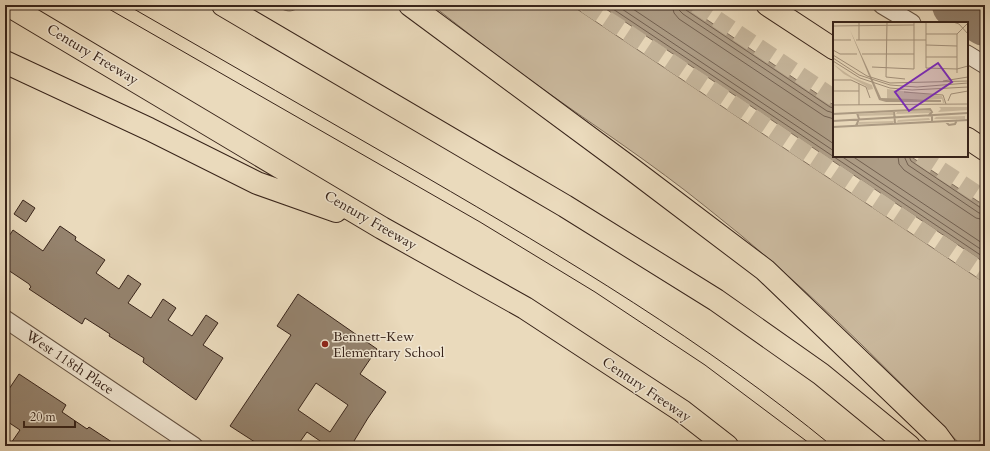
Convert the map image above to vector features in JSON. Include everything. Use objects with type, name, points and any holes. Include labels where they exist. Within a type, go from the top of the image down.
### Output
[{"type":"highway","name":"Century Freeway","points":[[8,5],[382,228],[525,308],[682,411],[727,446]]},
{"type":"highway","points":[[223,5],[565,206],[716,300],[821,374],[909,446]]},
{"type":"highway","points":[[410,5],[765,270],[937,435],[945,446]]},
{"type":"highway","points":[[5,62],[149,129],[257,183],[382,228]]},
{"type":"main road","points":[[767,5],[833,48]]},
{"type":"main road","points":[[968,139],[985,150]]},
{"type":"street","points":[[882,5],[910,22]]},
{"type":"street","points":[[968,55],[985,65]]},
{"type":"street","name":"West 118th Place","points":[[5,319],[194,446]]},
{"type":"shaded area","points":[[275,5],[307,5],[289,11]]},
{"type":"shaded area","points":[[432,5],[571,5],[985,283],[985,446],[962,446],[870,352],[806,292],[740,234],[666,176],[526,77]]},
{"type":"water","points":[[600,5],[685,5],[833,104],[833,157],[912,157],[985,206],[985,263]]},
{"type":"building","points":[[23,200],[35,208],[26,222],[14,214]]},
{"type":"building","points":[[60,226],[76,237],[75,240],[105,260],[96,273],[119,289],[128,275],[141,284],[128,303],[151,318],[163,299],[176,308],[168,320],[192,336],[206,315],[218,323],[203,345],[223,358],[196,400],[143,362],[144,358],[109,336],[110,334],[85,318],[82,324],[29,289],[31,287],[29,284],[5,268],[5,242],[13,230],[43,251]]},
{"type":"building","points":[[298,294],[377,349],[360,374],[386,392],[351,446],[321,446],[323,443],[307,432],[297,446],[261,446],[230,426],[291,335],[277,326]],"holes":[[[316,383],[348,405],[330,432],[298,410]]]},
{"type":"building","points":[[19,374],[66,405],[62,412],[87,429],[89,427],[118,446],[9,446],[20,430],[5,420],[5,395]]},
{"type":"taxiway","points":[[955,5],[985,23]]},
{"type":"tunnel","points":[[586,5],[985,273]]},
{"type":"tunnel","points":[[696,5],[833,97]]},
{"type":"tunnel","points":[[922,157],[985,199]]},
{"type":"tram line","points":[[102,5],[480,222],[595,292],[705,365],[813,446]]},
{"type":"tram line","points":[[127,5],[424,176],[582,270],[685,336],[735,371],[832,446]]},
{"type":"place","name":"Bennett-Kew Elementary School","points":[[325,344]]}]
